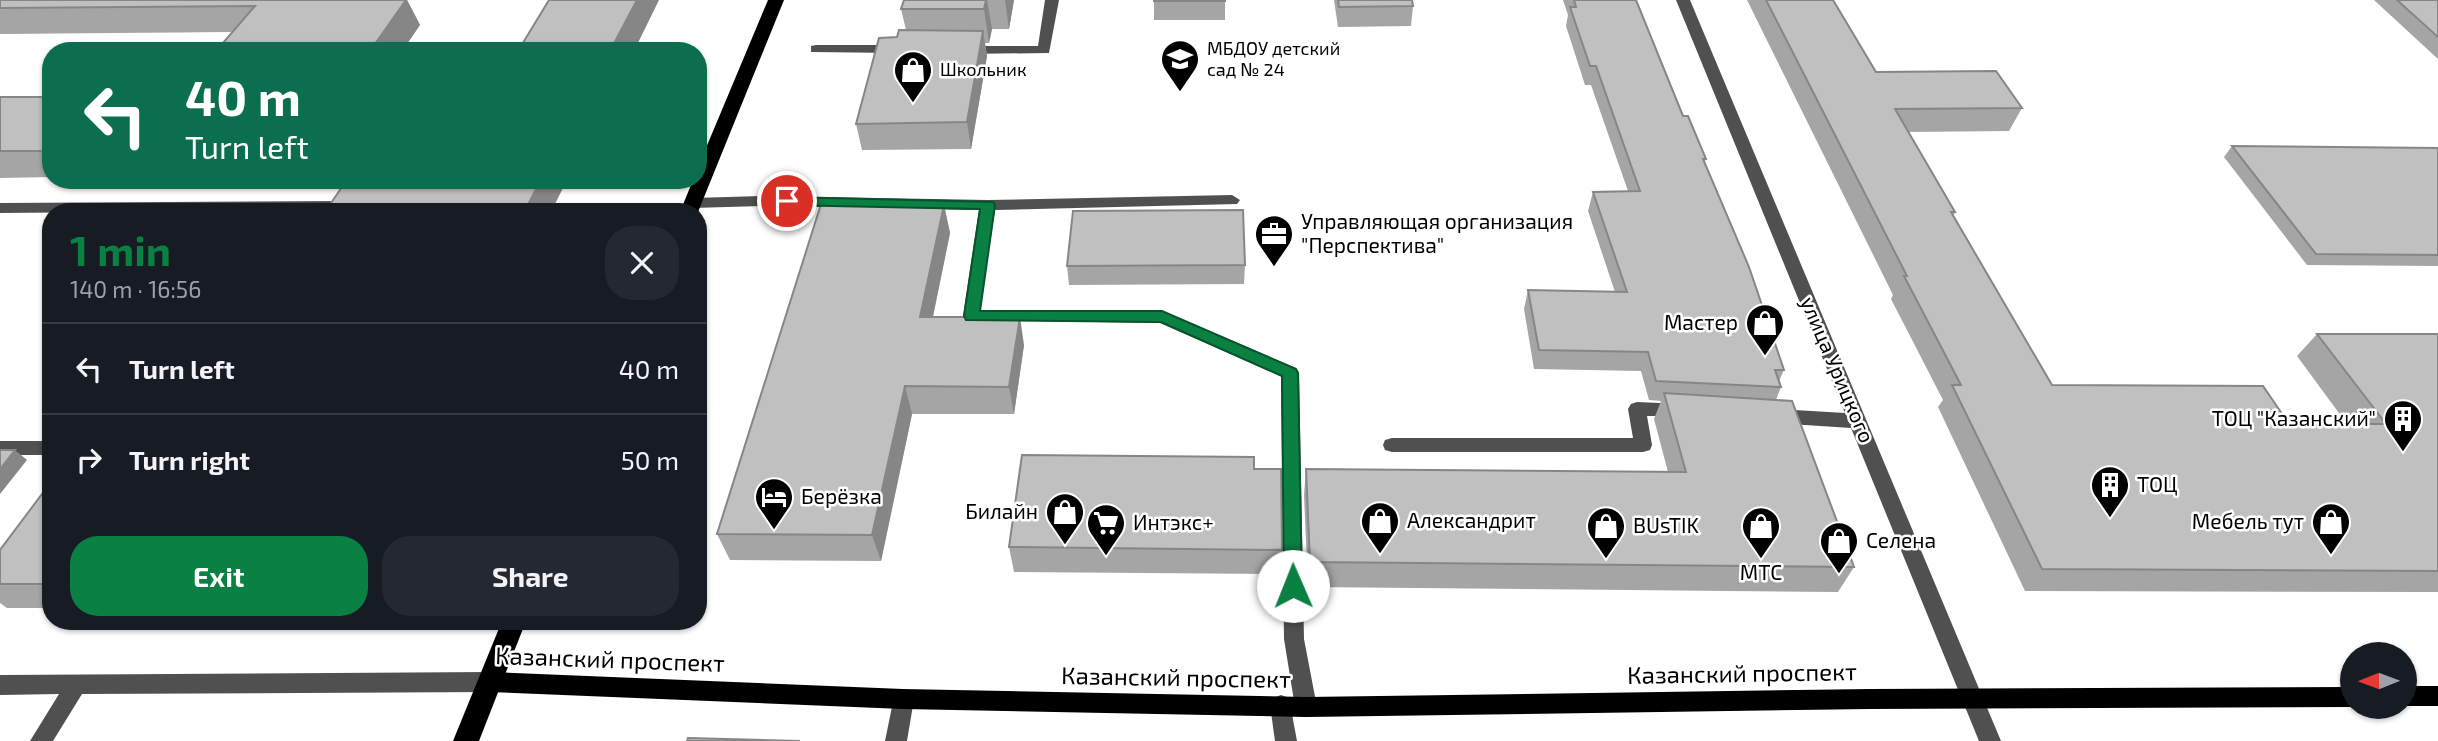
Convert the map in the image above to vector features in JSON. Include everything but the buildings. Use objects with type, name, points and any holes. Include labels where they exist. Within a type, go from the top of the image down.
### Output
[{"type":"highway","points":[[707,168],[776,0]]},
{"type":"highway","points":[[466,741],[510,630]]},
{"type":"main road","name":"Казанский проспект","points":[[489,682],[903,699],[1306,707],[2340,696]]},
{"type":"main road","points":[[2417,696],[2438,696]]},
{"type":"street","points":[[950,50],[1044,50],[1052,0]]},
{"type":"street","name":"улица Урицкого","points":[[1683,0],[1990,741]]},
{"type":"street","points":[[816,49],[910,49]]},
{"type":"street","points":[[707,206],[762,201],[988,205],[1232,200]]},
{"type":"street","points":[[988,205],[971,316],[1162,317],[1290,373],[1294,639],[1306,707]]},
{"type":"street","points":[[0,208],[42,208]]},
{"type":"street","points":[[1392,445],[1643,445],[1637,409],[1706,412]]},
{"type":"street","points":[[1761,415],[1858,421]]},
{"type":"street","points":[[0,448],[42,448]]},
{"type":"street","name":"Казанский проспект","points":[[0,685],[489,682]]},
{"type":"street","points":[[41,741],[77,684]]},
{"type":"street","points":[[896,741],[903,699]]},
{"type":"street","points":[[1281,705],[1286,741]]},
{"type":"place","name":"МБДОУ детский сад № 24","points":[[1180,93]]},
{"type":"place","name":"Школьник","points":[[913,104]]},
{"type":"place","name":"Управляющая организация \"Перспектива\"","points":[[1274,268]]},
{"type":"place","name":"Мастер","points":[[1765,357]]},
{"type":"place","name":"ТОЦ \"Казанский\"","points":[[2403,453]]},
{"type":"place","name":"ТОЦ","points":[[2110,519]]},
{"type":"place","name":"Берёзка","points":[[774,531]]},
{"type":"place","name":"Билайн","points":[[1065,546]]},
{"type":"place","name":"Александрит","points":[[1380,555]]},
{"type":"place","name":"Мебель тут","points":[[2331,556]]},
{"type":"place","name":"Интэкс+","points":[[1106,557]]},
{"type":"place","name":"BUsTIK","points":[[1606,560]]},
{"type":"place","name":"МТС","points":[[1761,560]]},
{"type":"place","name":"Селена","points":[[1839,575]]},
{"type":"route","points":[[787,201],[988,205],[971,316],[1162,317],[1290,373],[1293,586]]}]
